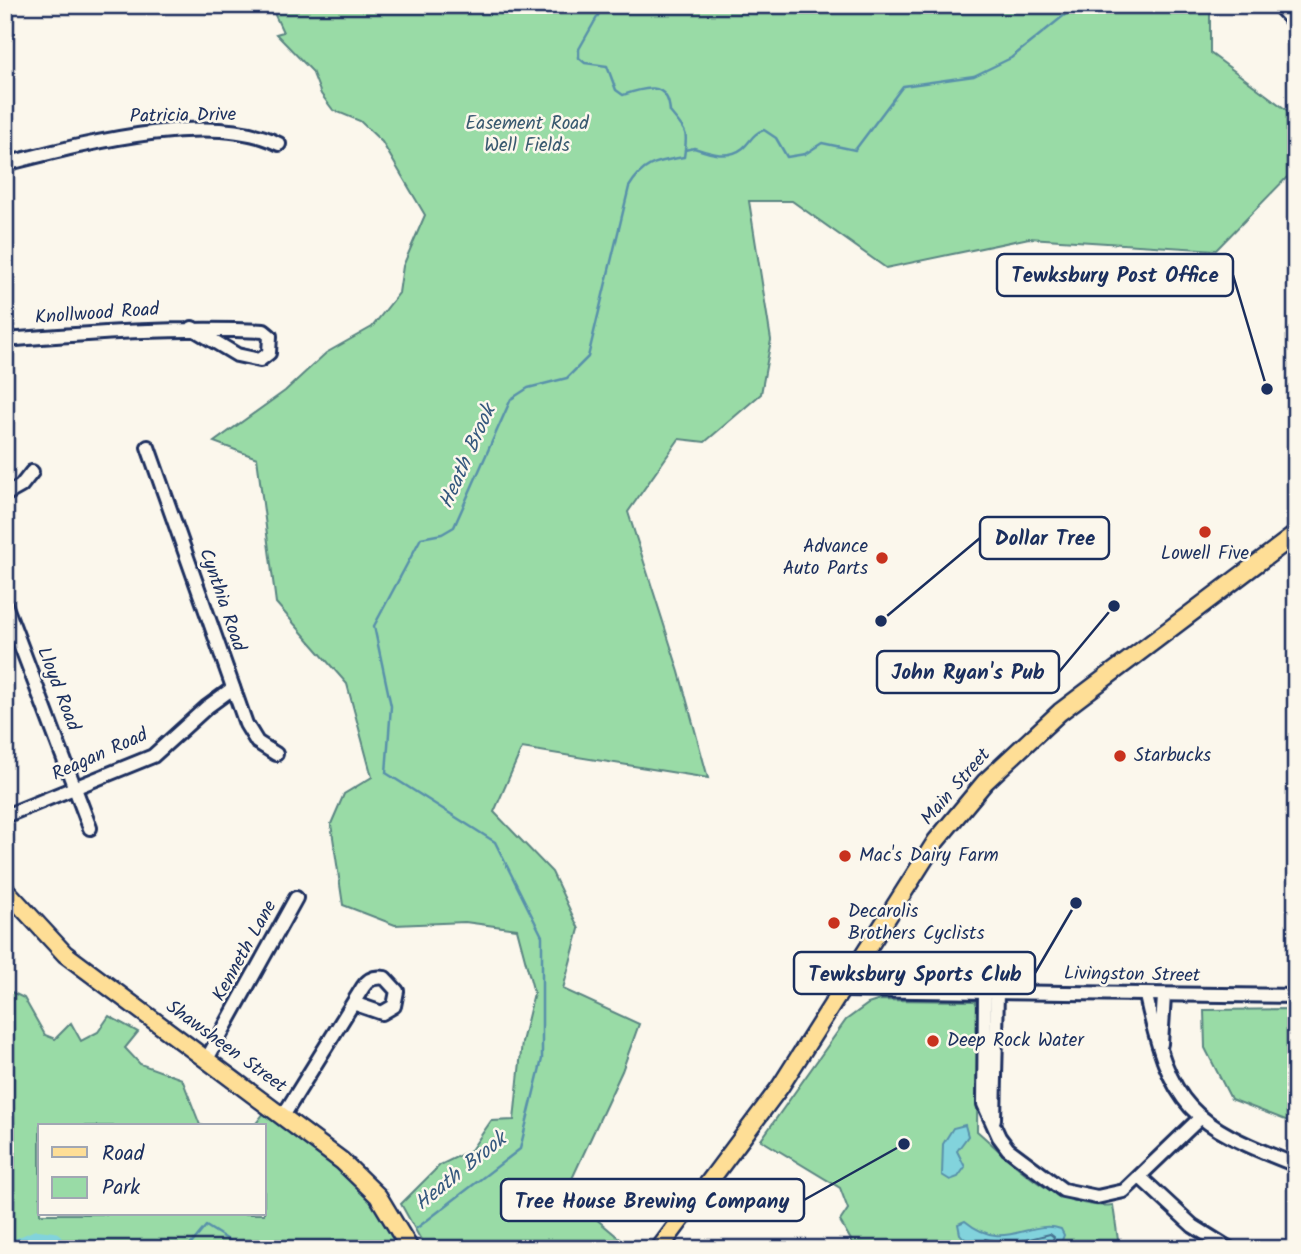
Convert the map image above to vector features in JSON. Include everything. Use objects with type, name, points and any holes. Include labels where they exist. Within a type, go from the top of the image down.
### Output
[{"type":"main road","name":"Main Street","points":[[659,1249],[780,1087],[936,841],[1003,763],[1090,688],[1296,534]]},
{"type":"main road","name":"Shawsheen Street","points":[[5,889],[65,954],[284,1116],[367,1184],[388,1211],[410,1249]]},
{"type":"street","points":[[1278,5],[1296,25]]},
{"type":"street","name":"Patricia Drive","points":[[5,164],[113,138],[159,132],[239,132],[279,144]]},
{"type":"street","name":"Knollwood Road","points":[[5,340],[192,328],[267,331],[271,340],[269,353],[262,360],[241,357],[192,328]]},
{"type":"street","name":"Cynthia Road","points":[[148,447],[251,734],[257,742],[276,754]]},
{"type":"street","points":[[5,495],[21,486],[32,472]]},
{"type":"street","name":"Lloyd Road","points":[[5,604],[90,828]]},
{"type":"street","name":"Reagan Road","points":[[5,816],[153,756],[207,707],[233,688]]},
{"type":"street","name":"Kenneth Lane","points":[[208,1059],[296,898]]},
{"type":"street","name":"Livingston Street","points":[[842,990],[1296,996]]},
{"type":"street","points":[[991,992],[994,1122],[1008,1149],[1063,1190],[1097,1198],[1124,1191],[1141,1178],[1200,1118]]},
{"type":"street","points":[[1146,996],[1174,1085],[1200,1118],[1239,1143],[1296,1165]]},
{"type":"street","points":[[1161,1048],[1164,996]]},
{"type":"street","points":[[284,1116],[353,1003]]},
{"type":"street","points":[[1141,1178],[1193,1226],[1230,1249]]},
{"type":"green space","name":"Easement Road Well Fields","points":[[274,5],[1210,5],[1210,53],[1296,117],[1296,168],[1216,250],[1029,238],[886,268],[792,201],[749,201],[771,340],[761,394],[705,442],[679,439],[628,512],[679,672],[708,778],[522,748],[494,812],[552,872],[579,929],[563,989],[639,1024],[622,1071],[570,1183],[582,1207],[632,1249],[426,1249],[401,1204],[440,1165],[471,1150],[491,1121],[514,1120],[522,1042],[534,993],[517,929],[465,922],[395,925],[343,905],[331,824],[344,794],[372,777],[347,684],[276,603],[257,458],[214,442],[285,391],[326,353],[372,327],[399,293],[403,266],[425,215],[382,142],[360,121],[333,110],[321,94],[312,71],[276,34],[283,32],[274,13]]},
{"type":"green space","points":[[5,989],[24,998],[45,1035],[55,1039],[71,1023],[81,1041],[98,1032],[109,1016],[138,1032],[125,1048],[140,1064],[182,1079],[200,1124],[38,1124],[38,1216],[266,1216],[266,1124],[256,1124],[264,1113],[352,1167],[411,1249],[5,1249]]},
{"type":"green space","points":[[880,1000],[975,1001],[978,1007],[977,1131],[1022,1171],[1056,1193],[1093,1205],[1113,1205],[1119,1247],[1123,1249],[855,1247],[840,1221],[848,1209],[840,1188],[761,1140],[846,1020],[868,1004]]},
{"type":"green space","points":[[1296,1009],[1296,1124],[1231,1099],[1205,1048],[1204,1010]]},
{"type":"water","points":[[965,1125],[968,1136],[957,1151],[965,1167],[958,1177],[950,1180],[942,1175],[943,1144],[953,1128]]},
{"type":"water","points":[[965,1221],[992,1235],[1049,1227],[1061,1229],[1064,1235],[1061,1243],[1051,1247],[993,1249],[968,1241],[960,1234],[958,1224]]},
{"type":"waterway","name":"Heath Brook","points":[[417,1228],[520,1149],[542,1059],[542,936],[495,842],[386,773],[391,706],[374,626],[421,538],[442,534],[454,527],[511,399],[528,388],[567,378],[588,357],[629,187],[640,172],[652,164],[684,157],[685,132],[670,112],[665,94],[660,90],[646,89],[623,95],[616,90],[607,66],[585,63],[579,58],[579,49],[604,5]]},
{"type":"waterway","points":[[685,150],[694,148],[731,154],[743,148],[764,130],[776,138],[787,157],[805,154],[822,143],[855,150],[903,86],[974,76],[1011,58],[1077,5]]},
{"type":"waterway","name":"Heath Brook","points":[[187,1249],[206,1226],[243,1249]]},
{"type":"waterway","points":[[14,1249],[37,1239],[53,1241],[56,1249]]},
{"type":"place","name":"Tewksbury Post Office","points":[[1267,389]]},
{"type":"place","name":"Lowell Five","points":[[1205,532]]},
{"type":"place","name":"Advance Auto Parts","points":[[882,558]]},
{"type":"place","name":"John Ryan's Pub","points":[[1114,606]]},
{"type":"place","name":"Dollar Tree","points":[[881,621]]},
{"type":"place","name":"Starbucks","points":[[1120,756]]},
{"type":"place","name":"Mac's Dairy Farm","points":[[845,856]]},
{"type":"place","name":"Tewksbury Sports Club","points":[[1076,903]]},
{"type":"place","name":"Decarolis Brothers Cyclists","points":[[834,923]]},
{"type":"place","name":"Deep Rock Water","points":[[933,1041]]},
{"type":"place","name":"Tree House Brewing Company","points":[[904,1144]]}]
